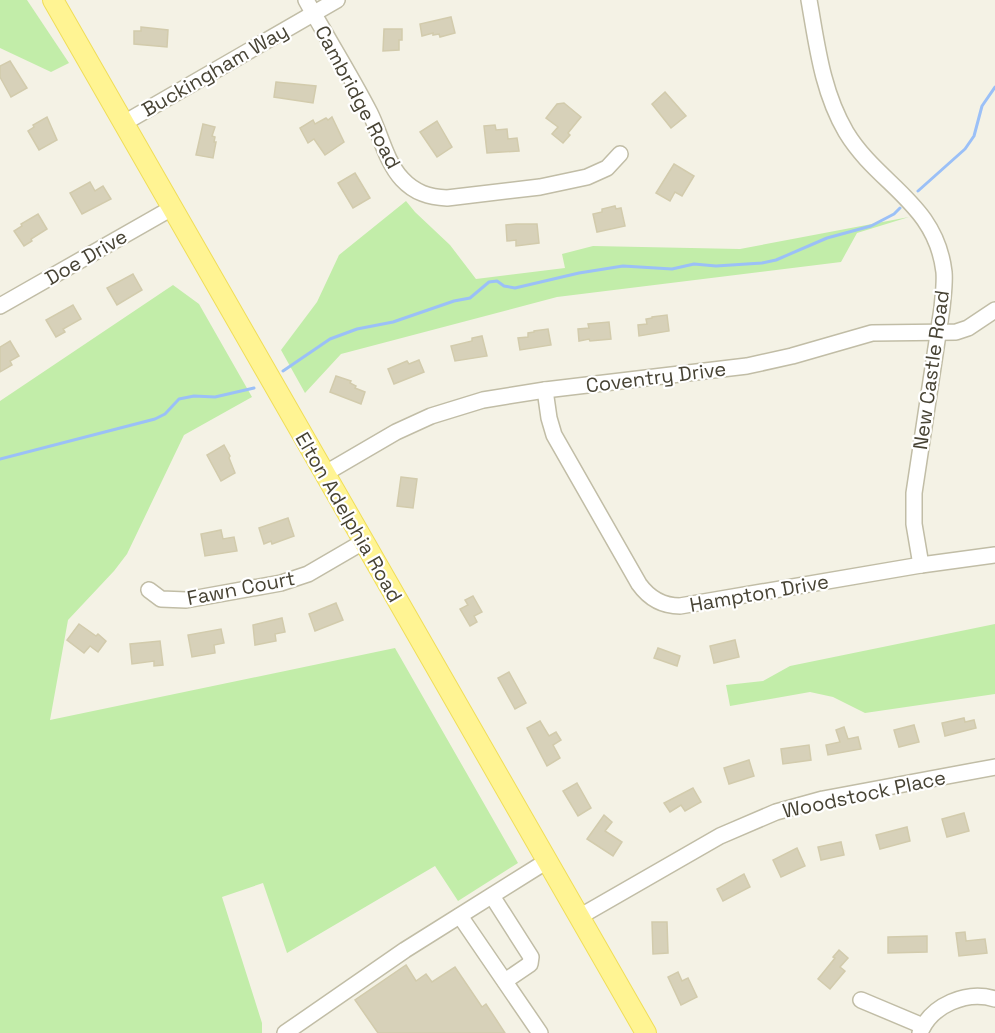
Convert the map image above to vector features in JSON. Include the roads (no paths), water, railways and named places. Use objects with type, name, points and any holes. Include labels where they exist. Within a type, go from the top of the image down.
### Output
[{"type":"main road","name":"Elton Adelphia Road","points":[[53,0],[646,1033]]},
{"type":"street","name":"Buckingham Way","points":[[124,123],[309,7],[338,0]]},
{"type":"street","name":"New Castle Road","points":[[809,0],[823,75],[836,113],[847,134],[862,154],[922,214],[937,241],[944,281],[914,493],[914,524],[921,565]]},
{"type":"street","name":"Cambridge Road","points":[[309,7],[370,113],[396,171],[411,188],[420,193],[447,198],[540,187],[595,175],[607,168],[620,154]]},
{"type":"street","name":"Doe Drive","points":[[0,306],[172,208]]},
{"type":"street","name":"Coventry Drive","points":[[324,474],[396,432],[431,416],[483,400],[545,390],[747,366],[792,356],[872,333],[937,334],[968,328],[995,310]]},
{"type":"street","name":"Hampton Drive","points":[[545,390],[554,435],[639,584],[649,596],[660,603],[680,606],[921,565],[995,555]]},
{"type":"street","name":"Fawn Court","points":[[149,590],[161,599],[186,600],[281,583],[308,574],[363,542]]},
{"type":"street","name":"Woodstock Place","points":[[579,917],[720,836],[776,812],[823,799],[995,767]]},
{"type":"street","points":[[285,1033],[405,950],[547,861]]},
{"type":"street","points":[[492,896],[531,957],[530,964],[504,981]]},
{"type":"street","points":[[460,916],[540,1033]]},
{"type":"street","points":[[861,1000],[922,1030],[942,1007],[958,999],[970,996],[995,999]]},
{"type":"waterway","points":[[918,191],[965,149],[974,136],[982,106],[995,87]]},
{"type":"waterway","points":[[283,371],[330,339],[357,329],[393,322],[454,301],[470,298],[489,282],[497,281],[504,286],[515,288],[579,273],[623,266],[672,269],[694,264],[716,266],[762,263],[776,260],[827,238],[871,226],[894,214],[900,208]]},
{"type":"waterway","points":[[0,459],[155,419],[165,414],[179,399],[194,396],[215,397],[254,388]]}]
